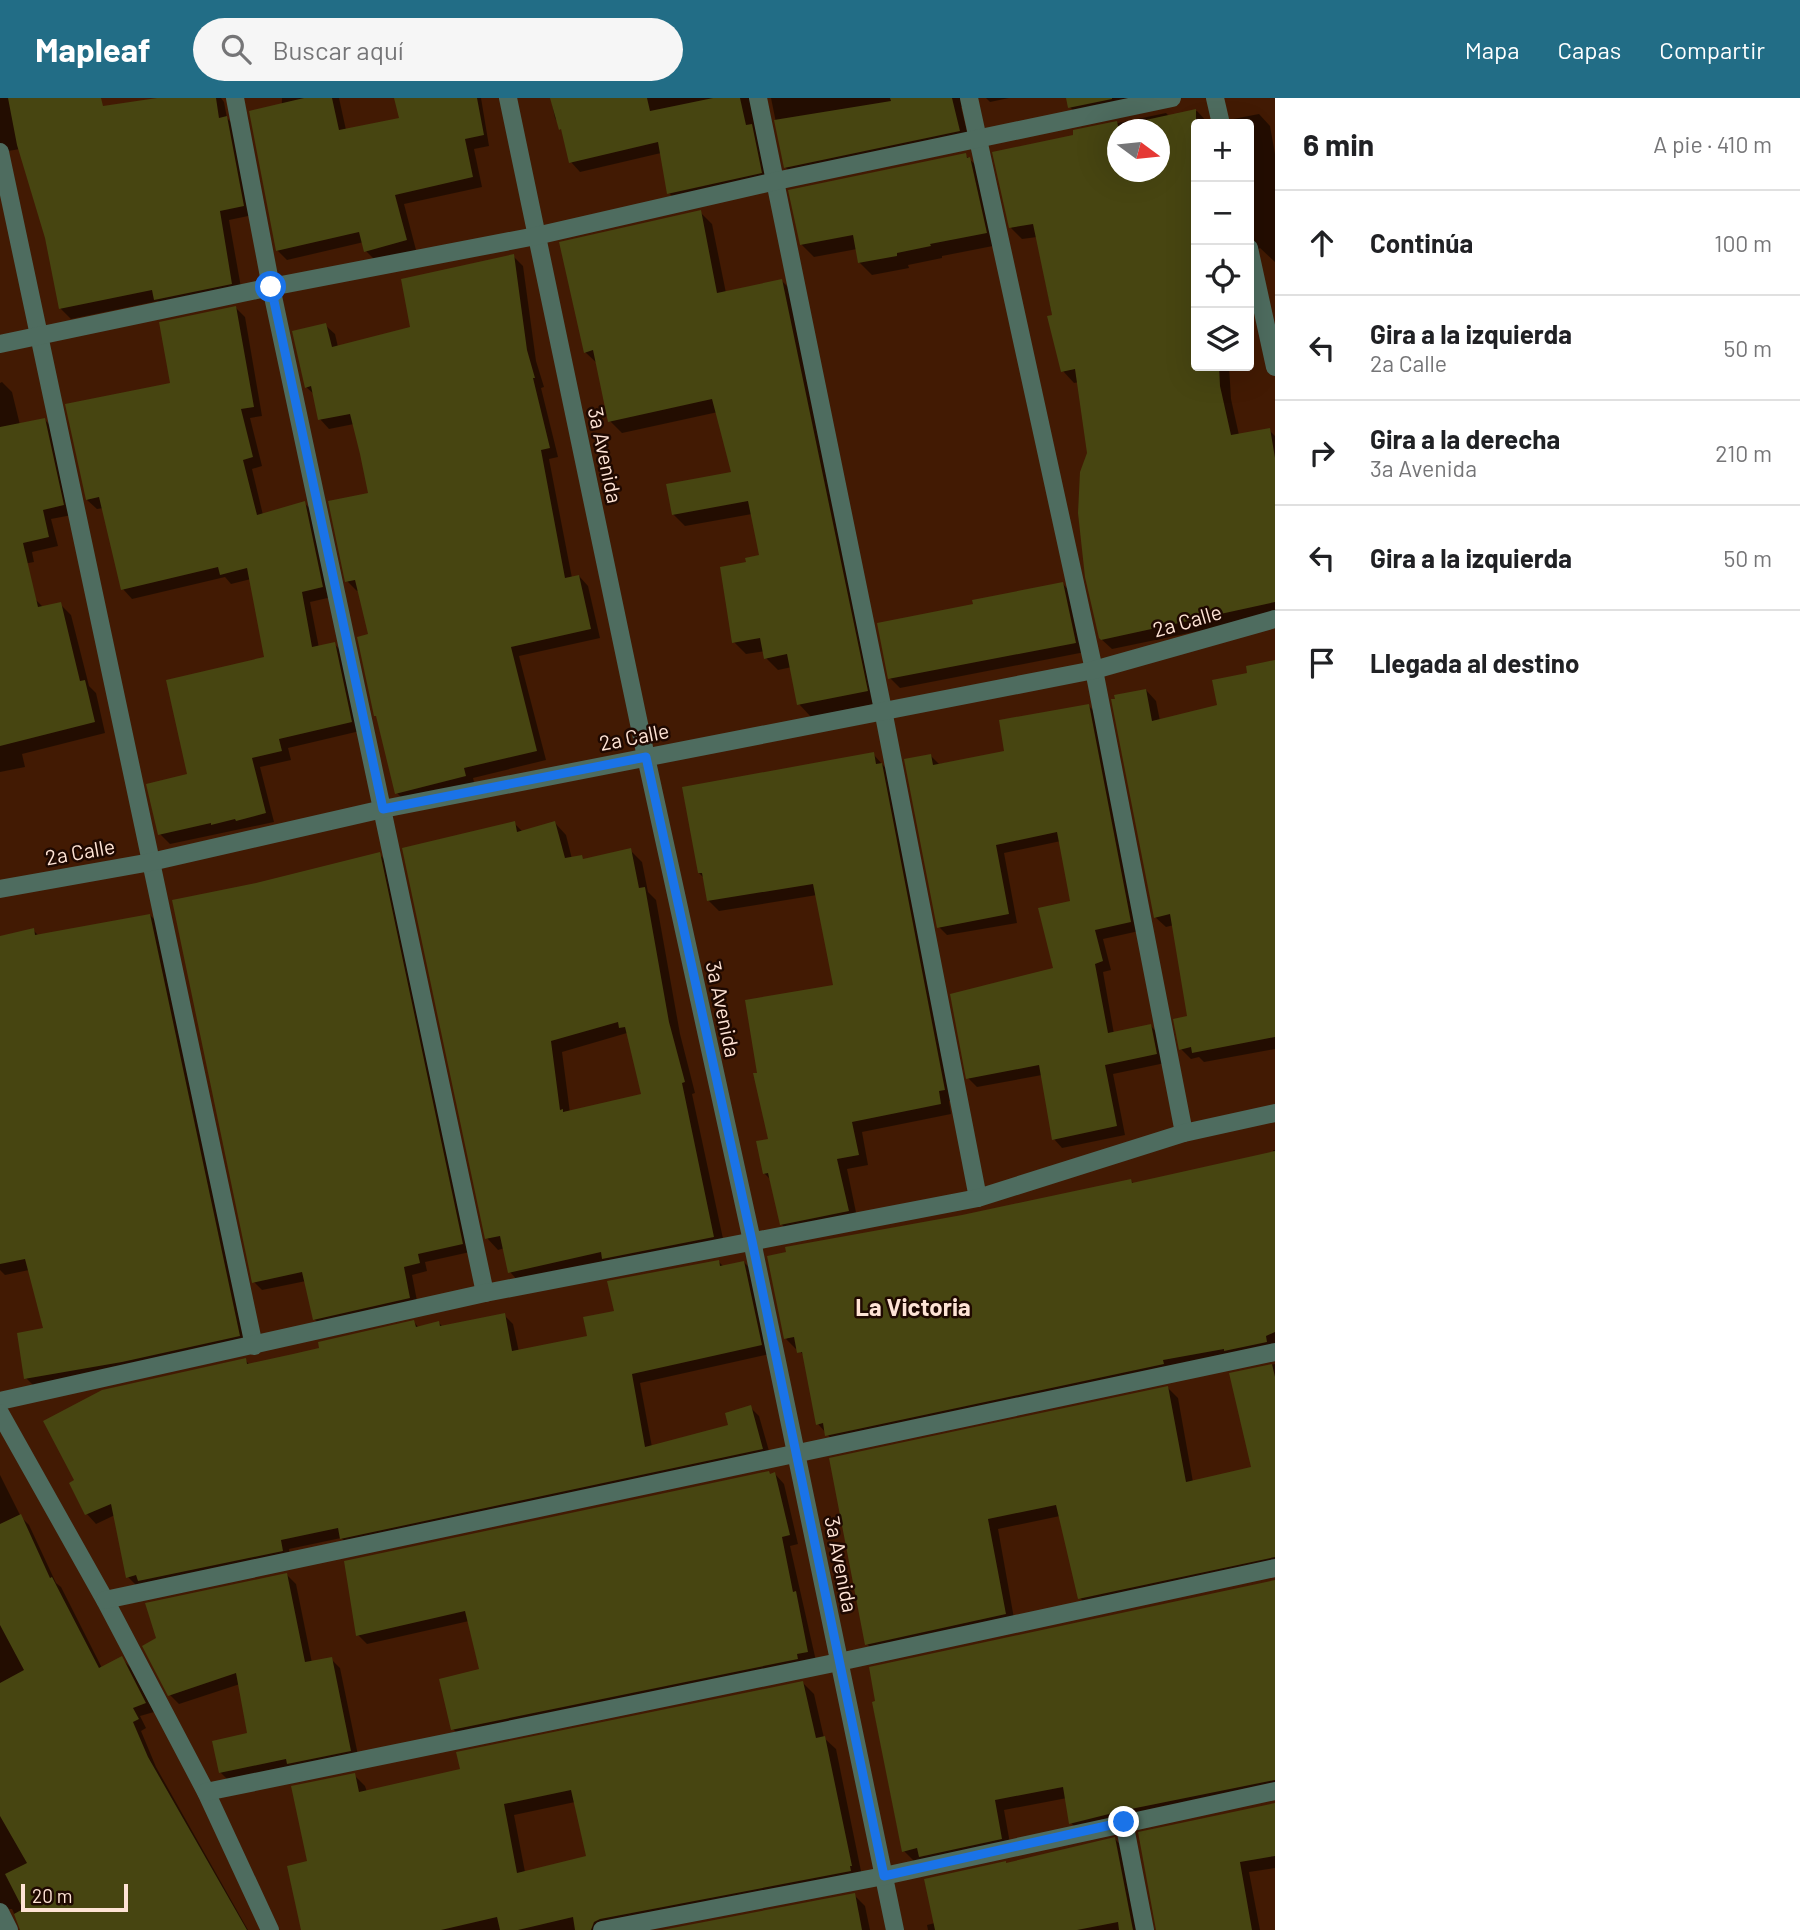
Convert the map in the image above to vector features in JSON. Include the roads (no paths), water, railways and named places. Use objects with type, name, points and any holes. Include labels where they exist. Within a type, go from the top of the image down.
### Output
[{"type":"street","points":[[235,98],[271,287],[485,1293]]},
{"type":"street","name":"3a Avenida","points":[[508,98],[646,757],[797,1452],[895,1930]]},
{"type":"street","points":[[758,98],[883,710],[978,1198]]},
{"type":"street","points":[[969,98],[1094,670],[1184,1133]]},
{"type":"street","points":[[0,344],[271,287],[536,236],[776,181],[978,141],[1172,98]]},
{"type":"street","points":[[1215,98],[1220,119]]},
{"type":"street","points":[[0,152],[254,1346]]},
{"type":"street","points":[[1254,271],[1275,367]]},
{"type":"street","name":"2a Calle","points":[[0,889],[151,862],[383,809],[1094,670],[1275,619]]},
{"type":"street","points":[[0,1401],[485,1293],[978,1198],[1184,1133],[1275,1113]]},
{"type":"street","points":[[105,1600],[1275,1352]]},
{"type":"street","points":[[0,1413],[105,1600],[206,1792],[270,1930]]},
{"type":"street","points":[[206,1792],[1275,1568]]},
{"type":"street","points":[[602,1930],[662,1925],[1275,1791]]},
{"type":"street","points":[[1124,1822],[1145,1930]]},
{"type":"street","points":[[0,1912],[9,1930]]},
{"type":"district","name":"La Victoria","points":[[913,1306]]}]
